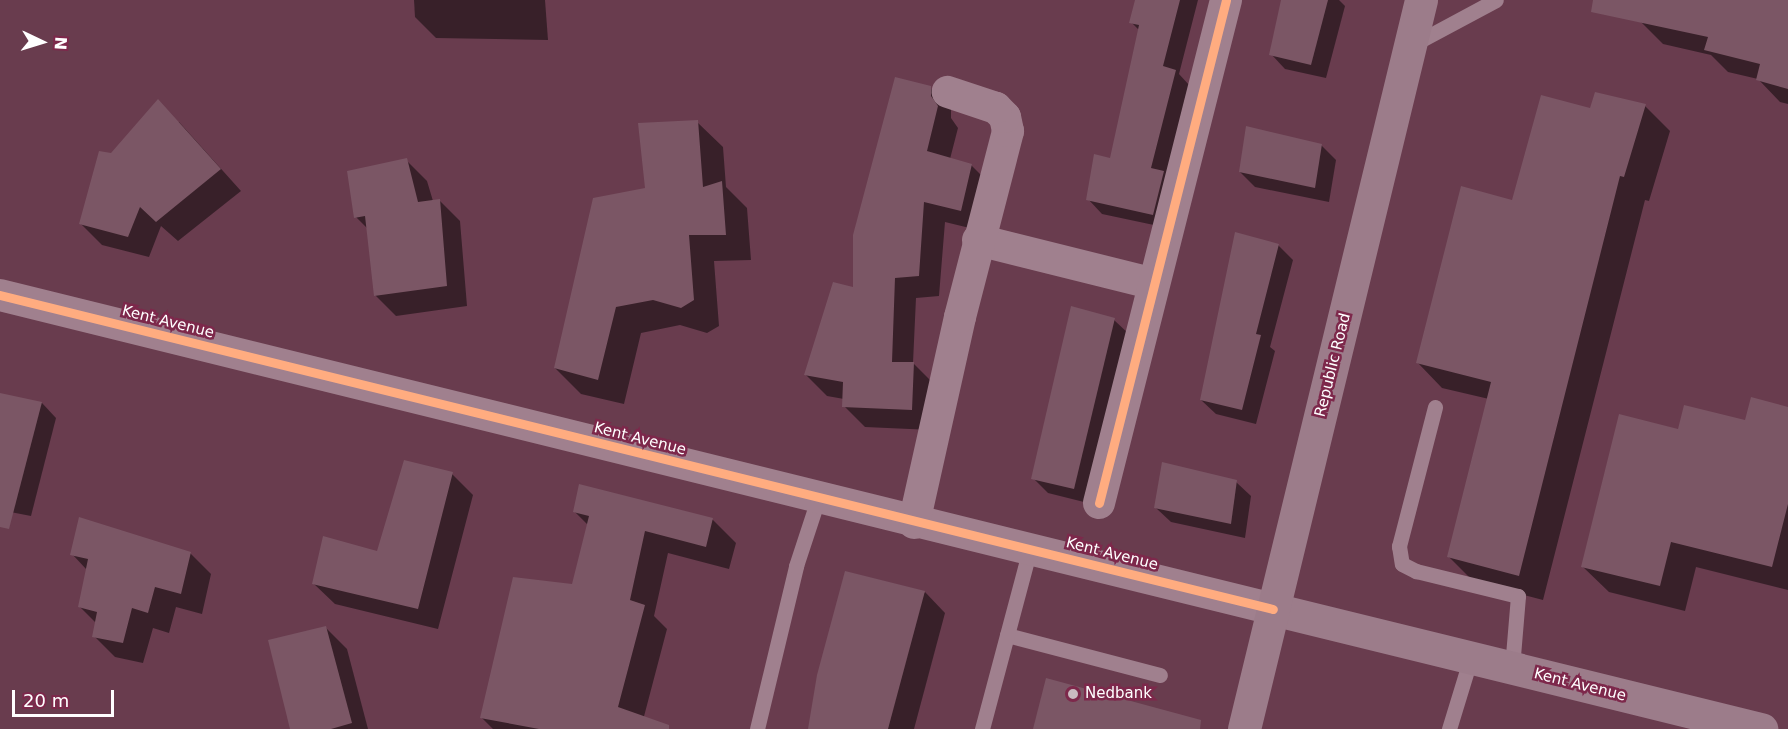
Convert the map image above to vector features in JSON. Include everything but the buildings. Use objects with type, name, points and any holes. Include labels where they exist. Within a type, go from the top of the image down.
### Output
[{"type":"main road","name":"Republic Road","points":[[1244,729],[1421,0]]},
{"type":"main road","name":"Kent Avenue","points":[[1273,609],[1471,657],[1724,725],[1761,729]]},
{"type":"street","points":[[1099,503],[1226,0]]},
{"type":"street","points":[[914,523],[978,240],[1008,131],[1005,117],[985,103],[948,92]]},
{"type":"street","points":[[978,240],[1154,284]]},
{"type":"street","name":"Kent Avenue","points":[[0,295],[914,523],[1273,609]]},
{"type":"lane","points":[[1410,46],[1495,0]]},
{"type":"lane","points":[[1435,407],[1399,546],[1402,564],[1416,572],[1518,596],[1512,668]]},
{"type":"lane","points":[[757,729],[796,566],[818,499]]},
{"type":"lane","points":[[982,729],[1030,549]]},
{"type":"lane","points":[[1007,635],[1160,675]]},
{"type":"lane","points":[[1449,729],[1471,657]]},
{"type":"cycle path","points":[[1099,503],[1226,0]]},
{"type":"cycle path","points":[[0,295],[1273,609]]},
{"type":"place","name":"Nedbank","points":[[1073,694]]}]
